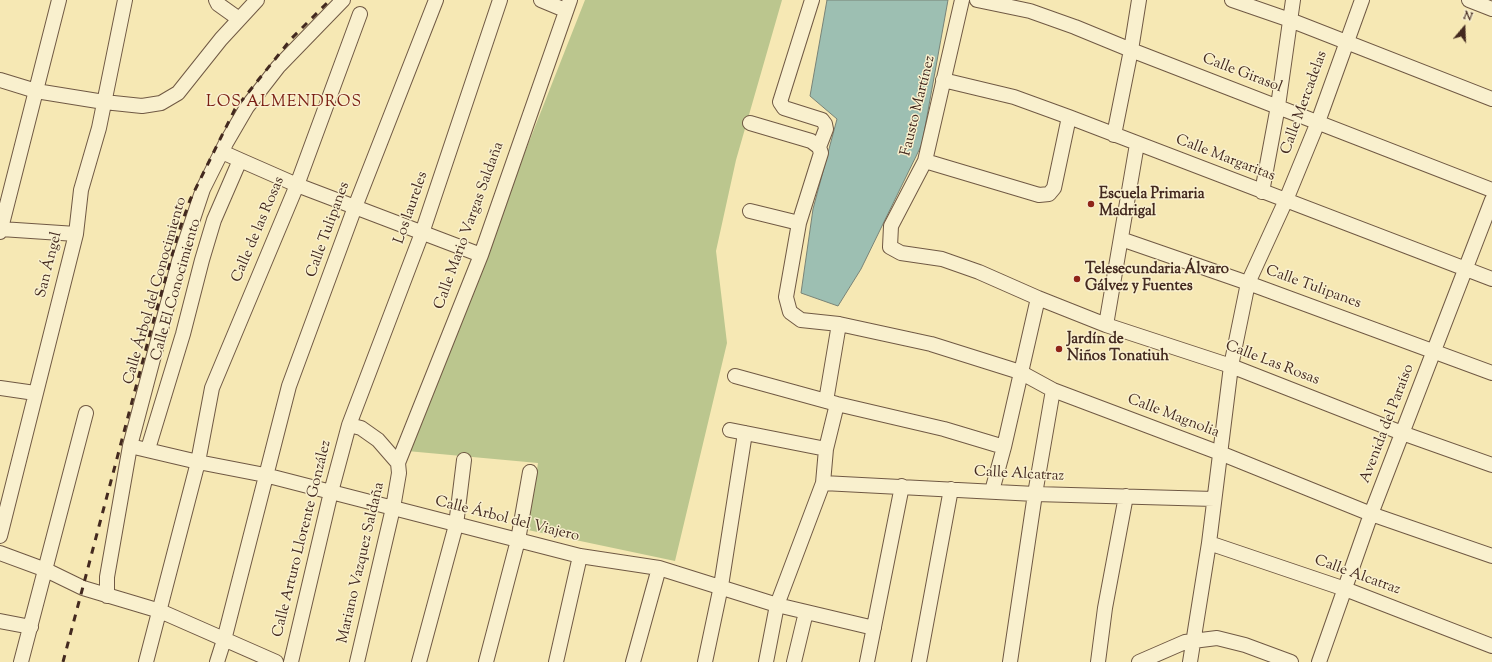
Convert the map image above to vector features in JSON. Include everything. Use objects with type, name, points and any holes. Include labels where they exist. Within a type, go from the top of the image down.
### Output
[{"type":"street","points":[[59,0],[0,230],[76,234]]},
{"type":"street","name":"San Ángel","points":[[0,536],[76,234],[81,190],[99,128],[125,0]]},
{"type":"street","points":[[216,0],[218,4],[239,19]]},
{"type":"street","points":[[0,80],[36,91],[104,102],[142,106],[161,103],[178,93],[239,19],[257,0]]},
{"type":"street","name":"Calle Árbol del Conocimiento","points":[[107,596],[107,577],[130,446],[179,261],[203,189],[247,107],[278,67],[343,0]]},
{"type":"street","name":"Calle Tulipanes","points":[[217,662],[224,640],[289,386],[355,207],[436,0]]},
{"type":"street","name":"Los laureles","points":[[349,424],[422,233],[500,0]]},
{"type":"street","points":[[541,0],[568,5]]},
{"type":"street","name":"Calle Magnolia","points":[[812,0],[780,102],[784,108],[822,120],[826,129],[819,147],[821,153],[799,223],[786,297],[790,312],[801,320],[839,324],[931,344],[1020,372],[1053,390],[1220,453],[1370,514],[1492,556]]},
{"type":"street","name":"Fausto Martínez","points":[[962,0],[925,160],[891,226],[890,247],[901,253],[942,259],[1038,298]]},
{"type":"street","name":"Calle Girasol","points":[[977,0],[1030,12],[1075,27],[1492,190]]},
{"type":"street","points":[[1114,135],[1131,50],[1139,0]]},
{"type":"street","points":[[1232,0],[1290,20],[1492,99]]},
{"type":"street","points":[[1262,192],[1278,106],[1293,0]]},
{"type":"street","name":"Calle Mercadelas","points":[[1190,662],[1195,641],[1209,542],[1231,366],[1248,283],[1286,200],[1318,122],[1345,42],[1362,0]]},
{"type":"street","points":[[1469,0],[1492,9]]},
{"type":"street","name":"Calle Mario Vargas Saldaña","points":[[398,463],[480,255],[568,5]]},
{"type":"street","name":"Calle de las Rosas","points":[[146,662],[198,462],[212,388],[297,185],[360,14]]},
{"type":"street","name":"Calle Margaritas","points":[[943,80],[1014,97],[1492,279]]},
{"type":"street","points":[[925,160],[1039,195],[1049,194],[1054,188],[1069,117]]},
{"type":"street","points":[[750,123],[811,140],[819,147]]},
{"type":"street","points":[[1106,324],[1137,144]]},
{"type":"street","points":[[222,152],[297,185],[480,255]]},
{"type":"street","name":"Calle El Conocimiento","points":[[148,449],[183,334],[198,273],[214,220],[240,160]]},
{"type":"street","name":"Avenida del Paraíso","points":[[1319,662],[1370,514],[1435,351],[1492,200]]},
{"type":"street","points":[[750,211],[799,223]]},
{"type":"street","name":"Calle Tulipanes","points":[[1120,239],[1248,283],[1492,373]]},
{"type":"street","points":[[992,491],[1004,447],[1038,298]]},
{"type":"street","name":"Calle Las Rosas","points":[[1038,298],[1106,324],[1231,366],[1402,433],[1492,465]]},
{"type":"street","points":[[766,662],[776,605],[823,483],[839,324]]},
{"type":"street","points":[[735,376],[831,403],[944,429],[1004,447]]},
{"type":"street","points":[[0,388],[35,393]]},
{"type":"street","points":[[1010,662],[1035,494],[1053,390]]},
{"type":"street","points":[[21,662],[86,413]]},
{"type":"street","points":[[349,424],[361,428],[378,440],[398,463]]},
{"type":"street","name":"Calle Arturo Llorente González","points":[[291,662],[331,492],[349,424]]},
{"type":"street","points":[[730,430],[826,450]]},
{"type":"street","points":[[705,662],[721,586],[745,433]]},
{"type":"street","name":"Calle Árbol del Viajero","points":[[130,446],[148,449],[198,462],[265,475],[580,556],[659,568],[721,586],[776,605],[874,628]]},
{"type":"street","points":[[419,662],[456,525],[464,460]]},
{"type":"street","name":"Mariano Vazquez Saldaña","points":[[357,662],[394,508],[399,473],[398,463]]},
{"type":"street","points":[[486,662],[518,540],[530,472]]},
{"type":"street","name":"Calle Alcatraz","points":[[823,483],[1035,494],[1214,499]]},
{"type":"street","points":[[867,662],[902,486]]},
{"type":"street","points":[[920,662],[951,489]]},
{"type":"street","points":[[1098,662],[1105,608],[1126,496]]},
{"type":"street","name":"Calle Alcatraz","points":[[1209,542],[1345,589],[1492,646]]},
{"type":"street","points":[[0,553],[46,570],[83,588],[160,611],[276,662]]},
{"type":"street","points":[[556,662],[580,556]]},
{"type":"street","points":[[633,662],[659,568]]},
{"type":"street","points":[[794,662],[806,612]]},
{"type":"street","points":[[0,621],[30,627]]},
{"type":"street","points":[[1139,662],[1185,642],[1217,638],[1245,645],[1291,662]]},
{"type":"green space","points":[[585,0],[782,0],[736,160],[716,251],[727,343],[675,561],[528,530],[538,463],[407,451]]},
{"type":"shaded area","points":[[827,0],[948,0],[922,144],[861,269],[838,306],[801,293],[813,209],[837,119],[810,96]]},
{"type":"railway","points":[[63,662],[151,330],[178,234],[190,200],[235,109],[292,38],[330,0]]},
{"type":"place","name":"Escuela Primaria Madrigal","points":[[1091,204]]},
{"type":"place","name":"Telesecundaria Álvaro Gálvez y Fuentes","points":[[1077,279]]},
{"type":"place","name":"Jardín de Niños Tonatiuh","points":[[1059,349]]},
{"type":"district","name":"LOS ALMENDROS","points":[[284,103]]}]
